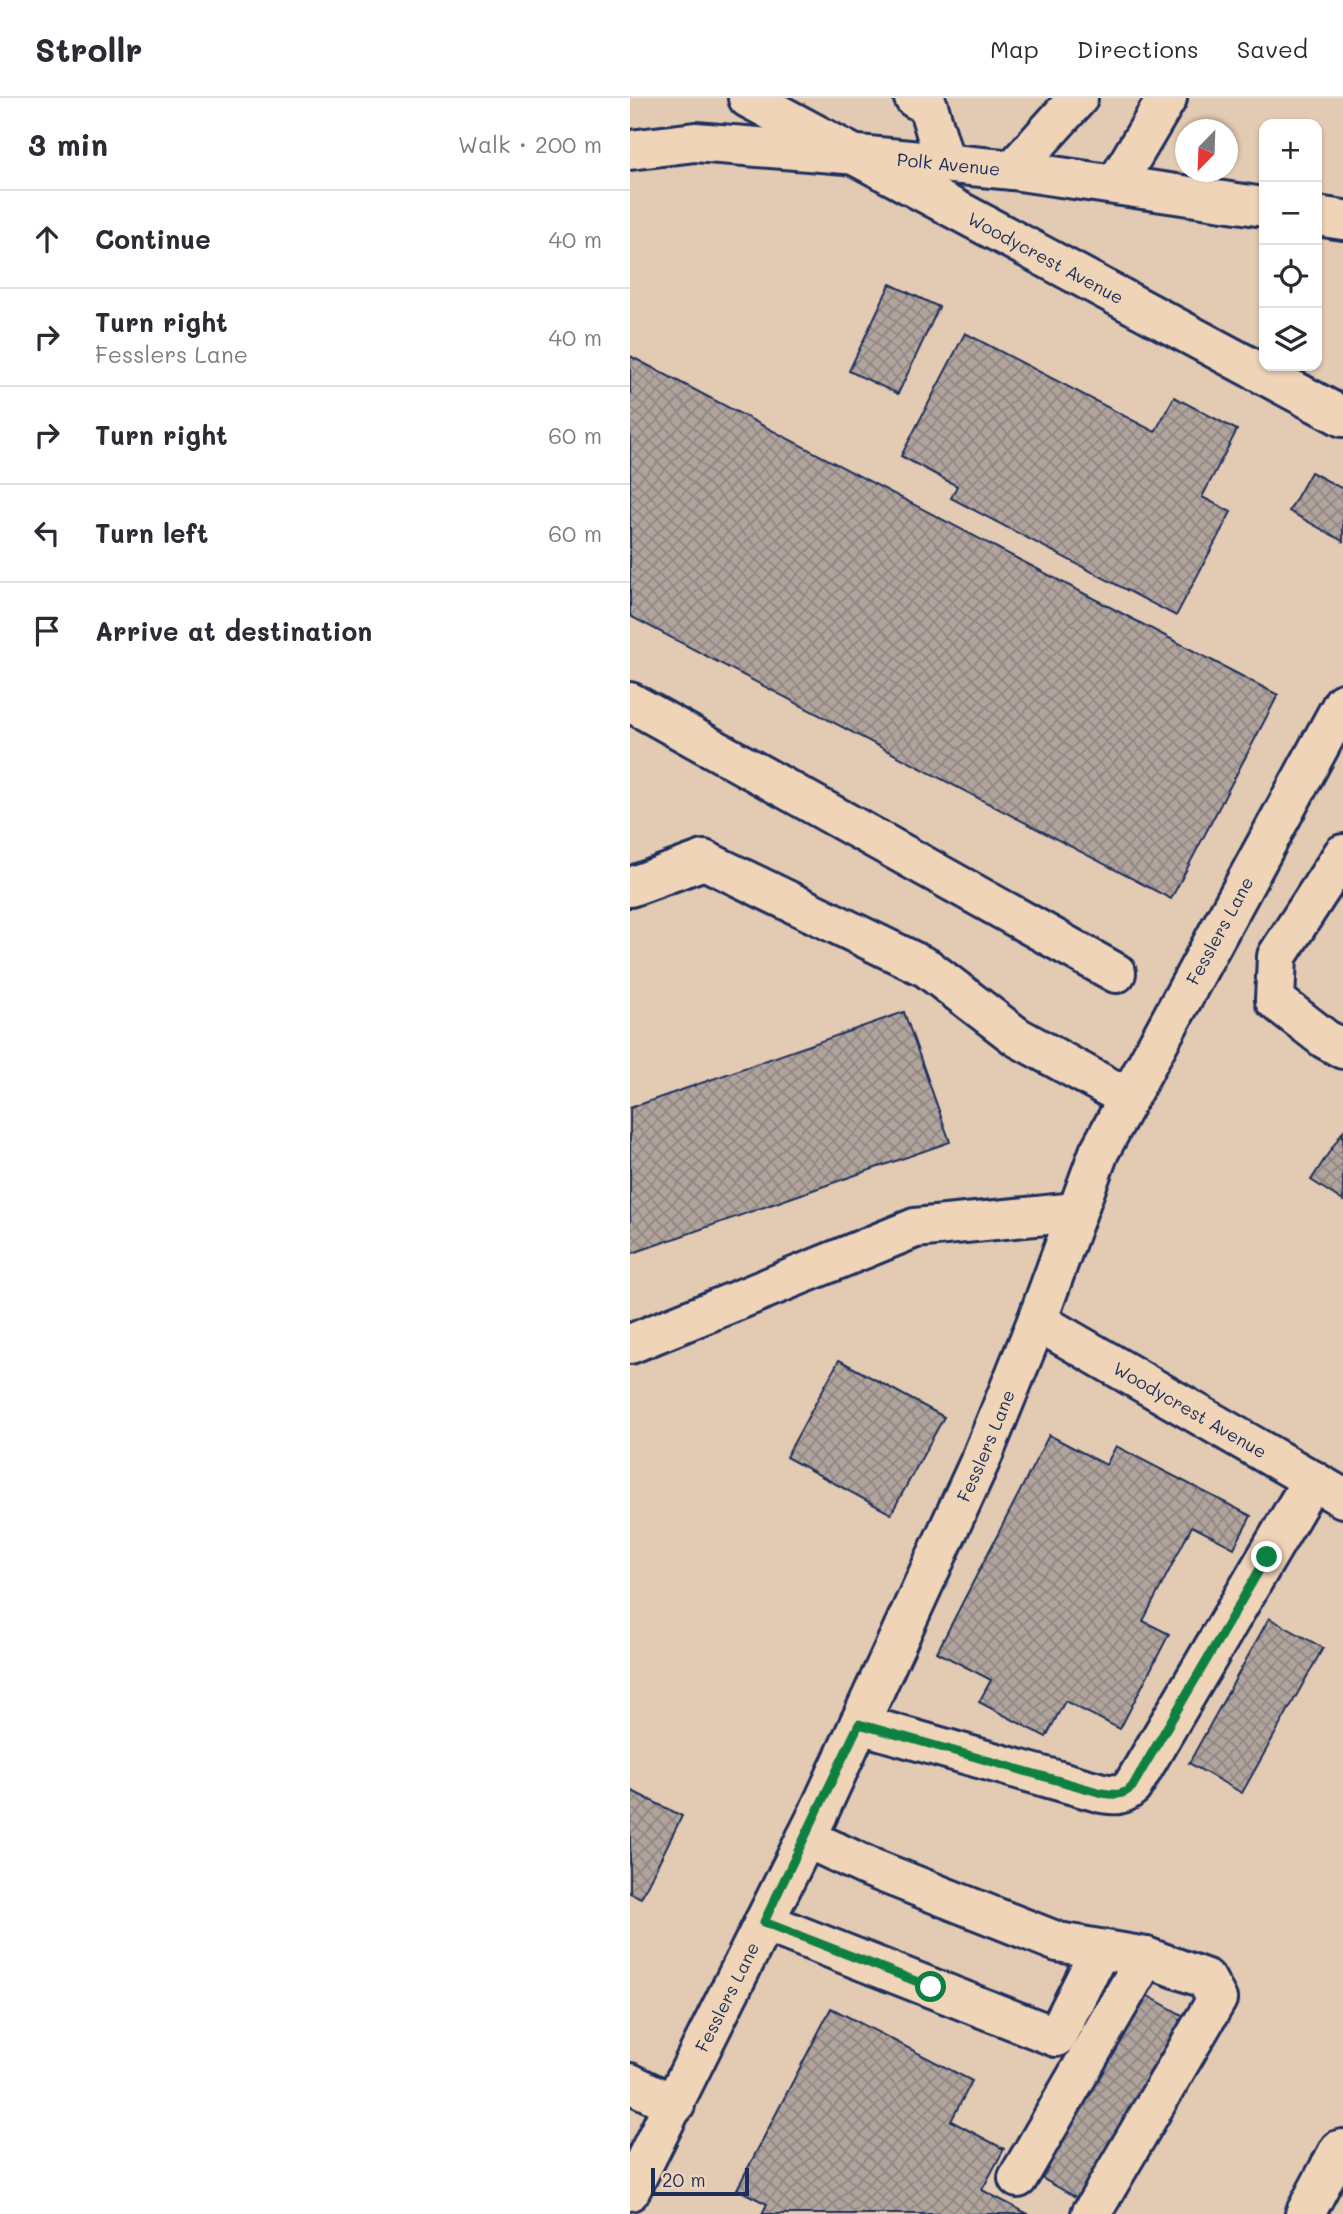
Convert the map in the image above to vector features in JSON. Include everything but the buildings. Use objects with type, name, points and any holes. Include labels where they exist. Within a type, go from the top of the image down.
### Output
[{"type":"street","name":"Woodycrest Avenue","points":[[748,98],[1343,417]]},
{"type":"street","points":[[915,98],[928,106],[946,163]]},
{"type":"street","points":[[1013,170],[1077,98]]},
{"type":"street","points":[[1116,184],[1167,98]]},
{"type":"street","name":"Polk Avenue","points":[[630,150],[695,142],[858,155],[1013,170],[1259,206]]},
{"type":"street","points":[[1322,217],[1343,220]]},
{"type":"street","points":[[630,702],[1116,973]]},
{"type":"street","name":"Fesslers Lane","points":[[630,2191],[806,1838],[981,1459],[1037,1321],[1099,1152],[1343,704]]},
{"type":"street","points":[[1343,853],[1277,956],[1275,1000],[1325,1039],[1343,1049]]},
{"type":"street","points":[[630,887],[704,860],[927,968],[1017,1037],[1128,1098]]},
{"type":"street","points":[[630,1344],[915,1228],[1076,1212]]},
{"type":"street","name":"Woodycrest Avenue","points":[[1037,1321],[1328,1489]]},
{"type":"street","points":[[859,1724],[1102,1793],[1125,1793],[1132,1787],[1328,1489]]},
{"type":"street","points":[[806,1838],[866,1866],[1058,1942],[1146,1957],[1206,1979],[1217,1999],[1091,2214]]},
{"type":"street","points":[[764,1922],[1056,2037],[1100,1950]]},
{"type":"street","points":[[1018,2178],[1146,1957]]},
{"type":"street","points":[[630,2082],[675,2105]]},
{"type":"street","points":[[1305,2214],[1339,2150],[1343,2149]]},
{"type":"route","points":[[931,1987],[764,1922],[859,1724],[1102,1793],[1125,1793],[1132,1787],[1267,1557]]}]
